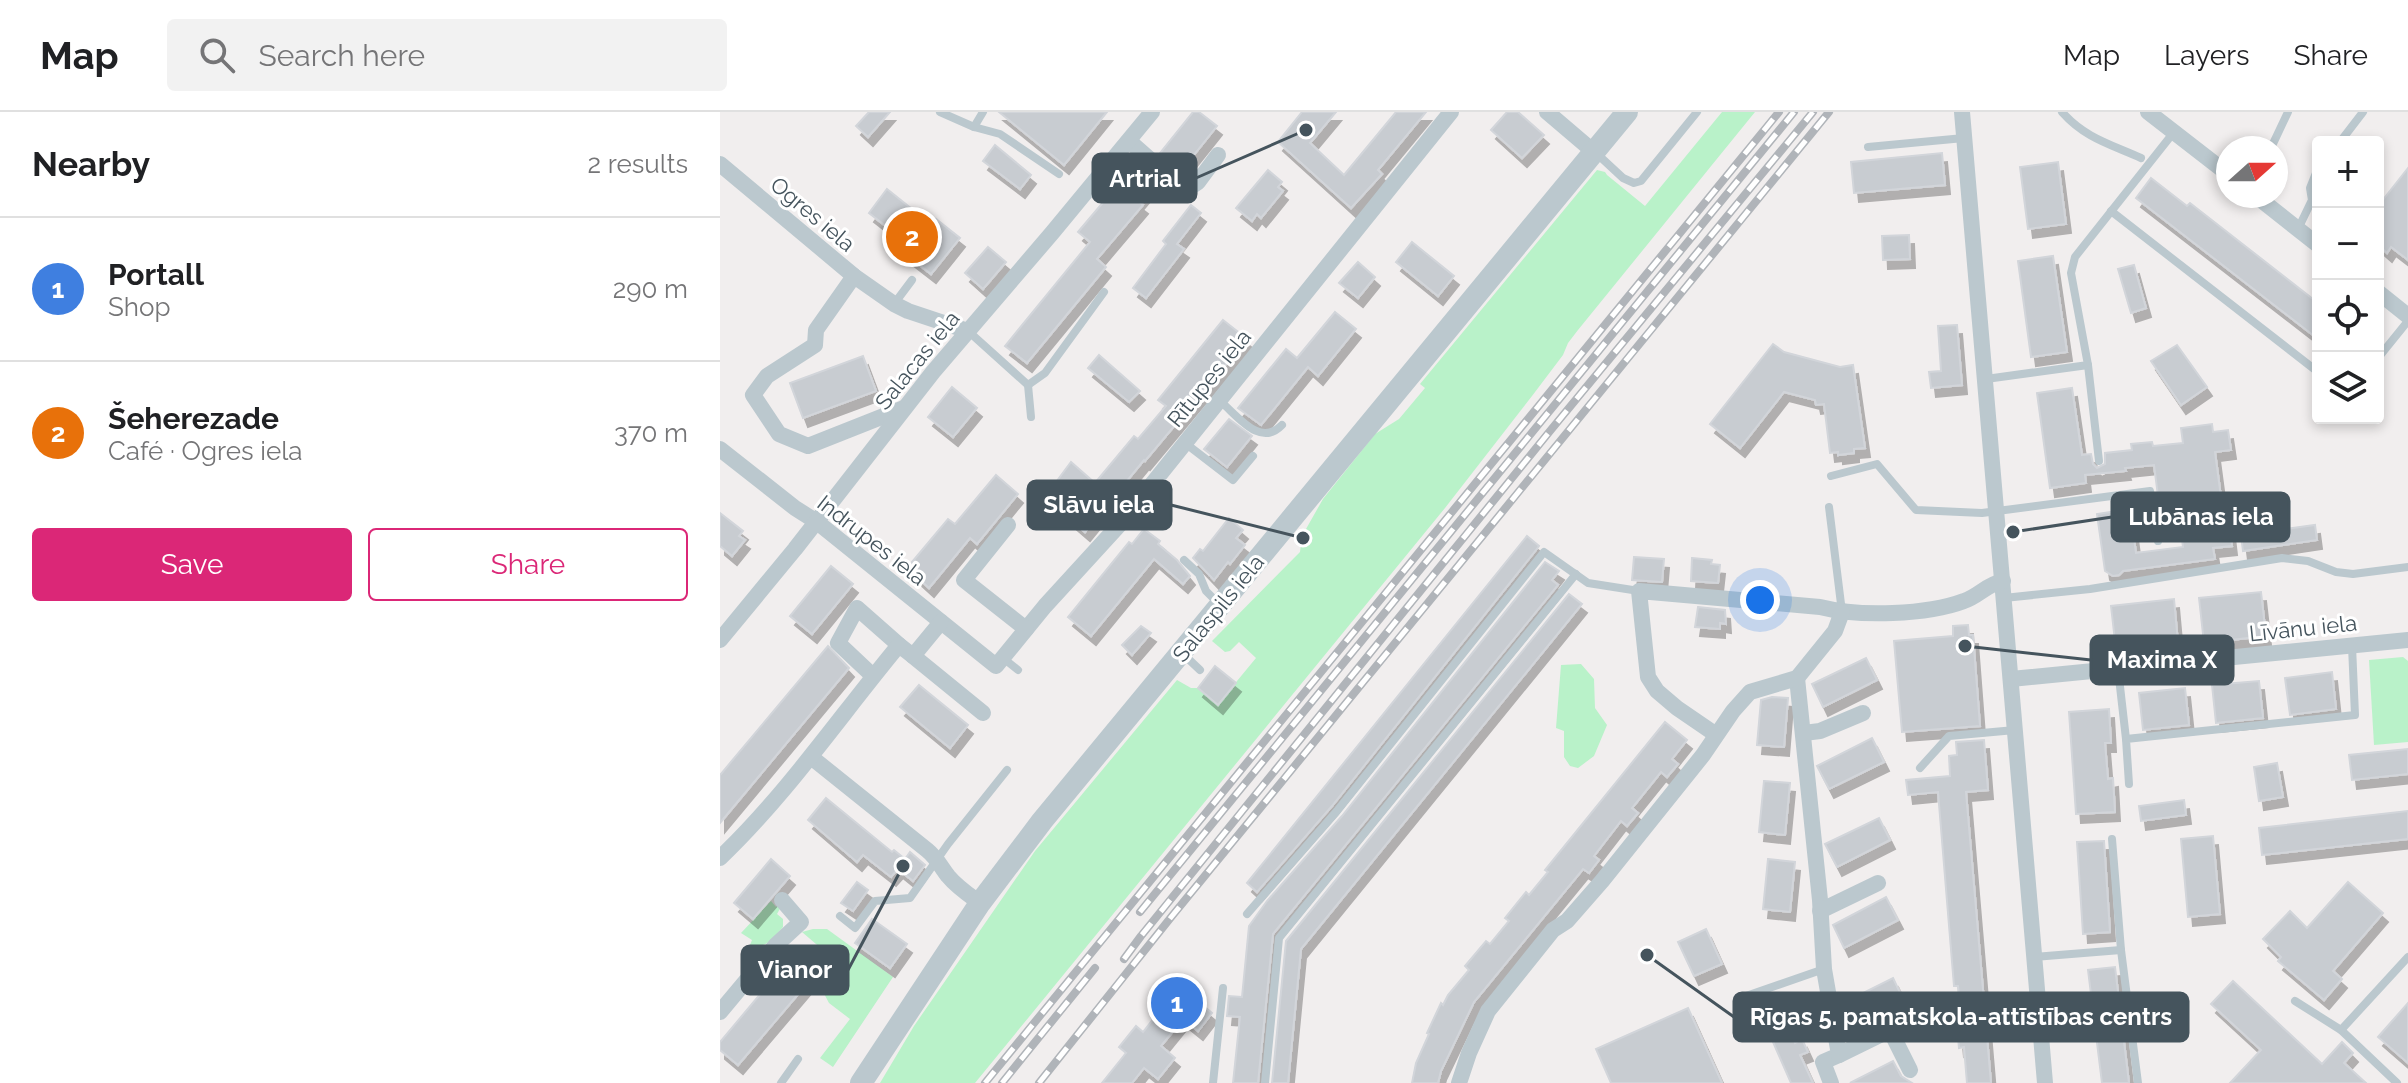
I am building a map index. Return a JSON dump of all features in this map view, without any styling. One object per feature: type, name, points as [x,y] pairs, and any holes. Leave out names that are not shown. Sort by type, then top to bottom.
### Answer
[{"type":"street","name":"Salacas iela","points":[[720,640],[968,331],[1152,112]]},
{"type":"street","name":"Rītupes iela","points":[[1000,662],[1120,524],[1451,112]]},
{"type":"street","points":[[1547,112],[1594,152]]},
{"type":"street","name":"Salaspils iela","points":[[861,1083],[980,903],[1042,821],[1627,112]]},
{"type":"street","points":[[1962,112],[2045,1083]]},
{"type":"street","points":[[2148,112],[2216,165]]},
{"type":"street","points":[[1129,141],[1179,185],[1189,188],[1198,182],[1218,155]]},
{"type":"street","name":"Ogres iela","points":[[720,164],[854,276],[894,304],[968,331]]},
{"type":"street","points":[[2271,208],[2312,240]]},
{"type":"street","points":[[854,276],[816,330],[815,345],[767,376],[753,395],[779,434],[808,446],[906,407]]},
{"type":"street","points":[[2384,297],[2408,319]]},
{"type":"street","name":"Indrupes iela","points":[[720,449],[941,622],[1000,662]]},
{"type":"street","points":[[1008,525],[964,580],[1026,629]]},
{"type":"street","points":[[1715,734],[1657,691],[1648,677],[1639,591],[1820,607],[1842,612],[1942,608],[1978,596],[1988,586],[2003,581]]},
{"type":"street","points":[[873,676],[838,643],[857,608],[986,715]]},
{"type":"street","points":[[1459,1083],[1488,1011],[1553,930],[1567,921],[1602,881],[1750,692],[1797,678],[1835,631],[1842,612]]},
{"type":"street","points":[[913,656],[941,622]]},
{"type":"street","name":"Līvānu iela","points":[[2011,679],[2408,640]]},
{"type":"street","points":[[720,858],[742,838],[811,757],[899,645]]},
{"type":"street","points":[[1797,678],[1824,969],[1839,1055]]},
{"type":"street","points":[[1804,733],[1820,731],[1863,713]]},
{"type":"street","points":[[811,757],[938,859],[947,875],[980,903]]},
{"type":"street","points":[[1820,911],[1878,883]]},
{"type":"street","points":[[720,1012],[776,945],[801,922],[782,900]]},
{"type":"street","points":[[1831,1083],[1823,1062],[1890,1030],[1910,1070]]},
{"type":"lane","points":[[940,112],[1000,134],[1059,174]]},
{"type":"lane","points":[[974,127],[983,112]]},
{"type":"lane","points":[[1594,152],[1623,178],[1634,183],[1641,181],[1697,112]]},
{"type":"lane","points":[[2062,112],[2097,141],[2141,158]]},
{"type":"lane","points":[[2277,136],[2288,112]]},
{"type":"lane","points":[[2345,136],[2363,112]]},
{"type":"lane","points":[[2099,461],[2088,365],[2071,273],[2075,257],[2174,132]]},
{"type":"lane","points":[[1868,147],[1965,138]]},
{"type":"lane","points":[[2298,229],[2312,203]]},
{"type":"lane","points":[[2111,211],[2312,367]]},
{"type":"lane","points":[[894,304],[912,280]]},
{"type":"lane","points":[[1028,385],[1045,373],[1104,292]]},
{"type":"lane","points":[[2383,352],[2408,319]]},
{"type":"lane","points":[[968,331],[1028,385],[1031,417]]},
{"type":"lane","points":[[1986,379],[2088,365]]},
{"type":"lane","points":[[1220,401],[1256,432],[1266,435],[1274,433],[1282,425]]},
{"type":"lane","points":[[1185,443],[1233,480],[1253,456]]},
{"type":"lane","points":[[1831,476],[1877,464],[1916,510],[1969,514],[2150,491],[2158,541]]},
{"type":"lane","points":[[1829,507],[1842,612]]},
{"type":"lane","points":[[1247,914],[1337,811],[1544,552],[1588,583],[1639,591]]},
{"type":"lane","points":[[2004,598],[2090,589],[2282,558],[2308,561],[2336,572],[2353,574],[2408,567]]},
{"type":"lane","points":[[1184,560],[1199,574],[1206,591],[1220,604]]},
{"type":"lane","points":[[1265,1083],[1279,938],[1576,574]]},
{"type":"lane","points":[[2126,739],[2355,715],[2352,645]]},
{"type":"lane","points":[[1181,652],[1200,670]]},
{"type":"lane","points":[[1000,662],[1018,670]]},
{"type":"lane","points":[[2118,669],[2129,784]]},
{"type":"lane","points":[[1920,768],[1949,736],[2016,730]]},
{"type":"lane","points":[[840,916],[855,928],[875,901],[910,898],[1007,770]]},
{"type":"lane","points":[[2112,839],[2121,950],[2138,1083]]},
{"type":"lane","points":[[2034,957],[2121,950]]},
{"type":"lane","points":[[2341,1030],[2408,957]]},
{"type":"lane","points":[[1746,996],[1824,969]]},
{"type":"lane","points":[[1213,1083],[1223,988]]},
{"type":"lane","points":[[2295,1001],[2341,1030],[2397,1083]]},
{"type":"lane","points":[[781,1083],[798,1059]]},
{"type":"green space","points":[[1722,112],[1755,112],[1578,330],[1563,355],[1445,508],[975,1083],[880,1083],[914,1026],[1035,851],[1177,680],[1191,688],[1198,688],[1218,704],[1256,658],[1239,642],[1225,652],[1212,641],[1300,552],[1302,536],[1323,499],[1375,434],[1399,419],[1425,388],[1420,384],[1597,170],[1605,172],[1645,206]]},
{"type":"green space","points":[[2403,657],[2408,661],[2408,742],[2374,745],[2369,660]]},
{"type":"green space","points":[[1581,664],[1594,679],[1595,708],[1607,725],[1594,756],[1578,768],[1570,766],[1564,757],[1564,731],[1556,728],[1561,665]]},
{"type":"green space","points":[[771,901],[776,907],[780,903],[782,905],[777,914],[783,919],[783,927],[765,944],[750,945],[752,940],[741,933]]},
{"type":"green space","points":[[827,929],[893,977],[833,1067],[820,1058],[850,1019],[829,1003],[821,988],[822,965],[830,956],[802,932]]},
{"type":"building","points":[[869,112],[890,112],[868,137],[856,126]]},
{"type":"building","points":[[999,112],[1107,112],[1064,165]]},
{"type":"building","points":[[1193,112],[1199,112],[1217,126],[1181,171],[1160,153]]},
{"type":"building","points":[[1302,112],[1336,112],[1310,143],[1344,175],[1396,112],[1426,112],[1378,170],[1382,174],[1351,208],[1278,142]]},
{"type":"building","points":[[1507,112],[1518,112],[1544,135],[1522,158],[1491,130]]},
{"type":"building","points":[[995,145],[1031,175],[1020,189],[983,161]]},
{"type":"building","points":[[1942,153],[1945,185],[1854,193],[1851,162]]},
{"type":"building","points":[[2058,162],[2066,224],[2028,229],[2020,167]]},
{"type":"building","points":[[1133,167],[1145,177],[1141,183],[1148,189],[1138,201],[1143,205],[1097,259],[1106,267],[1027,363],[1005,346],[1090,242],[1078,232]]},
{"type":"building","points":[[2408,168],[2408,260],[2391,247],[2387,253],[2384,250],[2384,198]]},
{"type":"building","points":[[1268,170],[1282,182],[1278,187],[1283,191],[1261,218],[1257,214],[1252,221],[1236,208]]},
{"type":"building","points":[[2151,178],[2187,206],[2190,203],[2312,298],[2312,334],[2136,198]]},
{"type":"building","points":[[887,189],[932,225],[936,219],[960,238],[931,274],[909,257],[915,249],[869,213]]},
{"type":"building","points":[[1191,205],[1201,213],[1177,244],[1184,249],[1146,298],[1133,288]]},
{"type":"building","points":[[1909,235],[1910,259],[1883,260],[1882,236]]},
{"type":"building","points":[[1412,242],[1454,276],[1438,296],[1396,262]]},
{"type":"building","points":[[988,247],[1006,262],[983,289],[965,273]]},
{"type":"building","points":[[2053,256],[2067,352],[2031,357],[2018,261]]},
{"type":"building","points":[[1358,262],[1375,277],[1358,298],[1339,283]]},
{"type":"building","points":[[2134,265],[2146,308],[2131,313],[2118,269]]},
{"type":"building","points":[[1335,312],[1356,329],[1318,376],[1308,367],[1261,425],[1238,408],[1286,349],[1297,358]]},
{"type":"building","points":[[1223,320],[1247,339],[1085,532],[1057,508],[1052,515],[1039,505],[1071,462],[1095,483],[1134,436],[1138,439],[1166,406],[1158,400]]},
{"type":"building","points":[[1957,325],[1962,385],[1931,388],[1929,372],[1941,371],[1938,326]]},
{"type":"building","points":[[1773,344],[1784,352],[1840,367],[1853,365],[1865,448],[1854,449],[1854,453],[1830,453],[1824,404],[1816,405],[1815,400],[1784,392],[1740,448],[1710,424]]},
{"type":"building","points":[[2177,345],[2207,387],[2181,405],[2151,361]]},
{"type":"building","points":[[1099,355],[1140,391],[1129,402],[1088,368]]},
{"type":"building","points":[[863,356],[876,391],[803,418],[790,383]]},
{"type":"building","points":[[952,387],[977,408],[953,437],[928,417]]},
{"type":"building","points":[[2072,388],[2082,455],[2091,454],[2097,468],[2105,464],[2105,453],[2132,450],[2131,444],[2152,442],[2153,446],[2183,443],[2181,428],[2212,424],[2213,432],[2228,430],[2231,450],[2215,452],[2221,497],[2226,496],[2232,546],[2213,548],[2215,559],[2123,571],[2113,576],[2105,571],[2097,514],[2130,509],[2136,553],[2183,547],[2176,494],[2158,496],[2154,465],[2085,475],[2086,483],[2050,488],[2037,393]]},
{"type":"building","points":[[1229,419],[1252,436],[1227,467],[1204,449]]},
{"type":"building","points":[[996,475],[1018,494],[977,544],[970,538],[929,588],[907,568],[948,519],[955,524]]},
{"type":"building","points":[[720,513],[743,531],[739,536],[745,540],[732,556],[720,546]]},
{"type":"building","points":[[1229,518],[1243,530],[1236,538],[1245,545],[1214,580],[1193,558],[1200,549],[1203,551]]},
{"type":"building","points":[[2315,525],[2317,540],[2243,551],[2241,535]]},
{"type":"building","points":[[1144,529],[1160,541],[1158,544],[1190,576],[1183,584],[1154,559],[1091,636],[1068,617],[1129,542],[1132,544]]},
{"type":"building","points":[[1527,536],[1539,546],[1536,550],[1332,806],[1257,892],[1247,883]]},
{"type":"building","points":[[1634,557],[1664,559],[1662,582],[1632,580]]},
{"type":"building","points":[[1692,558],[1712,560],[1711,564],[1720,565],[1718,583],[1691,581]]},
{"type":"building","points":[[1545,562],[1559,571],[1552,580],[1558,585],[1273,934],[1258,1083],[1233,1083],[1240,1017],[1227,1016],[1229,996],[1242,997],[1249,926],[1342,816]]},
{"type":"building","points":[[831,566],[853,584],[812,634],[790,616]]},
{"type":"building","points":[[2261,592],[2266,636],[2204,643],[2199,598]]},
{"type":"building","points":[[1569,594],[1582,604],[1301,949],[1288,1083],[1272,1083],[1286,941]]},
{"type":"building","points":[[2174,599],[2178,643],[2116,650],[2111,606]]},
{"type":"building","points":[[1698,607],[1725,610],[1726,624],[1720,623],[1720,629],[1695,627]]},
{"type":"building","points":[[1968,625],[1969,635],[1973,635],[1980,726],[1902,732],[1894,641],[1953,636],[1953,626]]},
{"type":"building","points":[[1141,626],[1151,633],[1132,655],[1122,645]]},
{"type":"building","points":[[828,646],[849,668],[720,823],[720,775]]},
{"type":"building","points":[[1866,658],[1877,680],[1823,707],[1812,684]]},
{"type":"building","points":[[1215,666],[1236,683],[1218,705],[1198,688]]},
{"type":"building","points":[[2332,672],[2336,709],[2290,715],[2285,678]]},
{"type":"building","points":[[2259,681],[2263,718],[2216,723],[2212,685]]},
{"type":"building","points":[[919,685],[968,725],[950,748],[900,707]]},
{"type":"building","points":[[2185,688],[2189,725],[2143,730],[2139,693]]},
{"type":"building","points":[[1788,698],[1784,747],[1757,745],[1761,700]]},
{"type":"building","points":[[2109,709],[2111,743],[2105,743],[2108,779],[2113,778],[2115,812],[2076,814],[2069,712]]},
{"type":"building","points":[[1665,722],[1687,740],[1672,759],[1678,764],[1667,777],[1661,772],[1632,808],[1638,813],[1627,826],[1621,821],[1594,856],[1599,860],[1589,873],[1583,869],[1474,1002],[1438,1083],[1412,1083],[1427,1033],[1441,1003],[1443,1005],[1469,970],[1465,966],[1486,941],[1490,944],[1509,921],[1505,918],[1526,892],[1529,895],[1548,872],[1545,870]]},
{"type":"building","points":[[1872,738],[1884,762],[1829,789],[1817,766]]},
{"type":"building","points":[[1984,740],[1988,790],[1966,792],[1991,1083],[1967,1083],[1964,1047],[1959,1048],[1956,1015],[1961,1015],[1958,986],[1954,986],[1938,792],[1908,795],[1906,780],[1950,776],[1949,756],[1957,755],[1956,742]]},
{"type":"building","points":[[2408,749],[2408,774],[2352,780],[2349,755]]},
{"type":"building","points":[[2277,763],[2283,797],[2259,801],[2254,767]]},
{"type":"building","points":[[1764,781],[1790,783],[1785,835],[1759,832]]},
{"type":"building","points":[[826,798],[892,852],[894,850],[905,859],[910,852],[925,865],[913,881],[898,869],[891,877],[863,855],[857,862],[808,820]]},
{"type":"building","points":[[2184,800],[2186,815],[2141,821],[2139,806]]},
{"type":"building","points":[[2408,811],[2408,839],[2262,855],[2259,828]]},
{"type":"building","points":[[1879,818],[1890,840],[1837,867],[1825,844]]},
{"type":"building","points":[[2213,836],[2220,914],[2188,917],[2181,839]]},
{"type":"building","points":[[2104,841],[2110,932],[2083,934],[2077,842]]},
{"type":"building","points":[[771,859],[790,876],[753,919],[734,903]]},
{"type":"building","points":[[1768,859],[1795,862],[1790,912],[1763,909]]},
{"type":"building","points":[[857,882],[868,890],[853,911],[841,903]]},
{"type":"building","points":[[2348,882],[2383,913],[2333,971],[2342,979],[2324,1000],[2278,961],[2281,957],[2263,939],[2290,911],[2307,928]]},
{"type":"building","points":[[1886,897],[1898,920],[1844,948],[1833,925]]},
{"type":"building","points":[[872,919],[907,944],[890,968],[855,943]]},
{"type":"building","points":[[1706,929],[1722,964],[1694,976],[1678,942]]},
{"type":"building","points":[[783,967],[805,986],[738,1065],[720,1050],[720,1042]]},
{"type":"building","points":[[2115,967],[2129,1083],[2102,1083],[2088,970]]},
{"type":"building","points":[[1893,978],[1904,1001],[1851,1028],[1841,1004]]},
{"type":"building","points":[[1173,981],[1212,1013],[1198,1031],[1183,1019],[1161,1046],[1175,1058],[1158,1079],[1144,1068],[1132,1083],[1102,1083],[1126,1053],[1119,1047],[1136,1026],[1143,1032],[1165,1004],[1159,999]]},
{"type":"building","points":[[2233,981],[2322,1064],[2342,1042],[2353,1053],[2344,1063],[2366,1083],[2230,1083],[2261,1050],[2211,1004]]},
{"type":"building","points":[[2408,1003],[2408,1063],[2378,1037]]},
{"type":"building","points":[[1688,1008],[1722,1083],[1611,1083],[1596,1049]]},
{"type":"building","points":[[1791,1034],[1795,1043],[1802,1039],[1808,1052],[1800,1055],[1813,1083],[1791,1083],[1773,1042]]},
{"type":"building","points":[[1893,1061],[1901,1076],[1912,1083],[1850,1083]]},
{"type":"railway","points":[[985,1083],[1779,112]]},
{"type":"railway","points":[[1140,912],[1794,112]]},
{"type":"railway","points":[[1124,959],[1550,431],[1813,112]]},
{"type":"railway","points":[[1039,1083],[1829,112]]},
{"type":"railway","points":[[1002,1083],[1095,968]]},
{"type":"place","name":"Artrial","points":[[1306,130]]},
{"type":"place","name":"Šeherezade","points":[[912,237]]},
{"type":"place","name":"Lubānas iela","points":[[2013,532]]},
{"type":"place","name":"Slāvu iela","points":[[1303,538]]},
{"type":"place","name":"Maxima X","points":[[1965,646]]},
{"type":"place","name":"Vianor","points":[[903,866]]},
{"type":"place","name":"Rīgas 5. pamatskola-attīstības centrs","points":[[1647,955]]},
{"type":"place","name":"Portall","points":[[1177,1003]]}]
